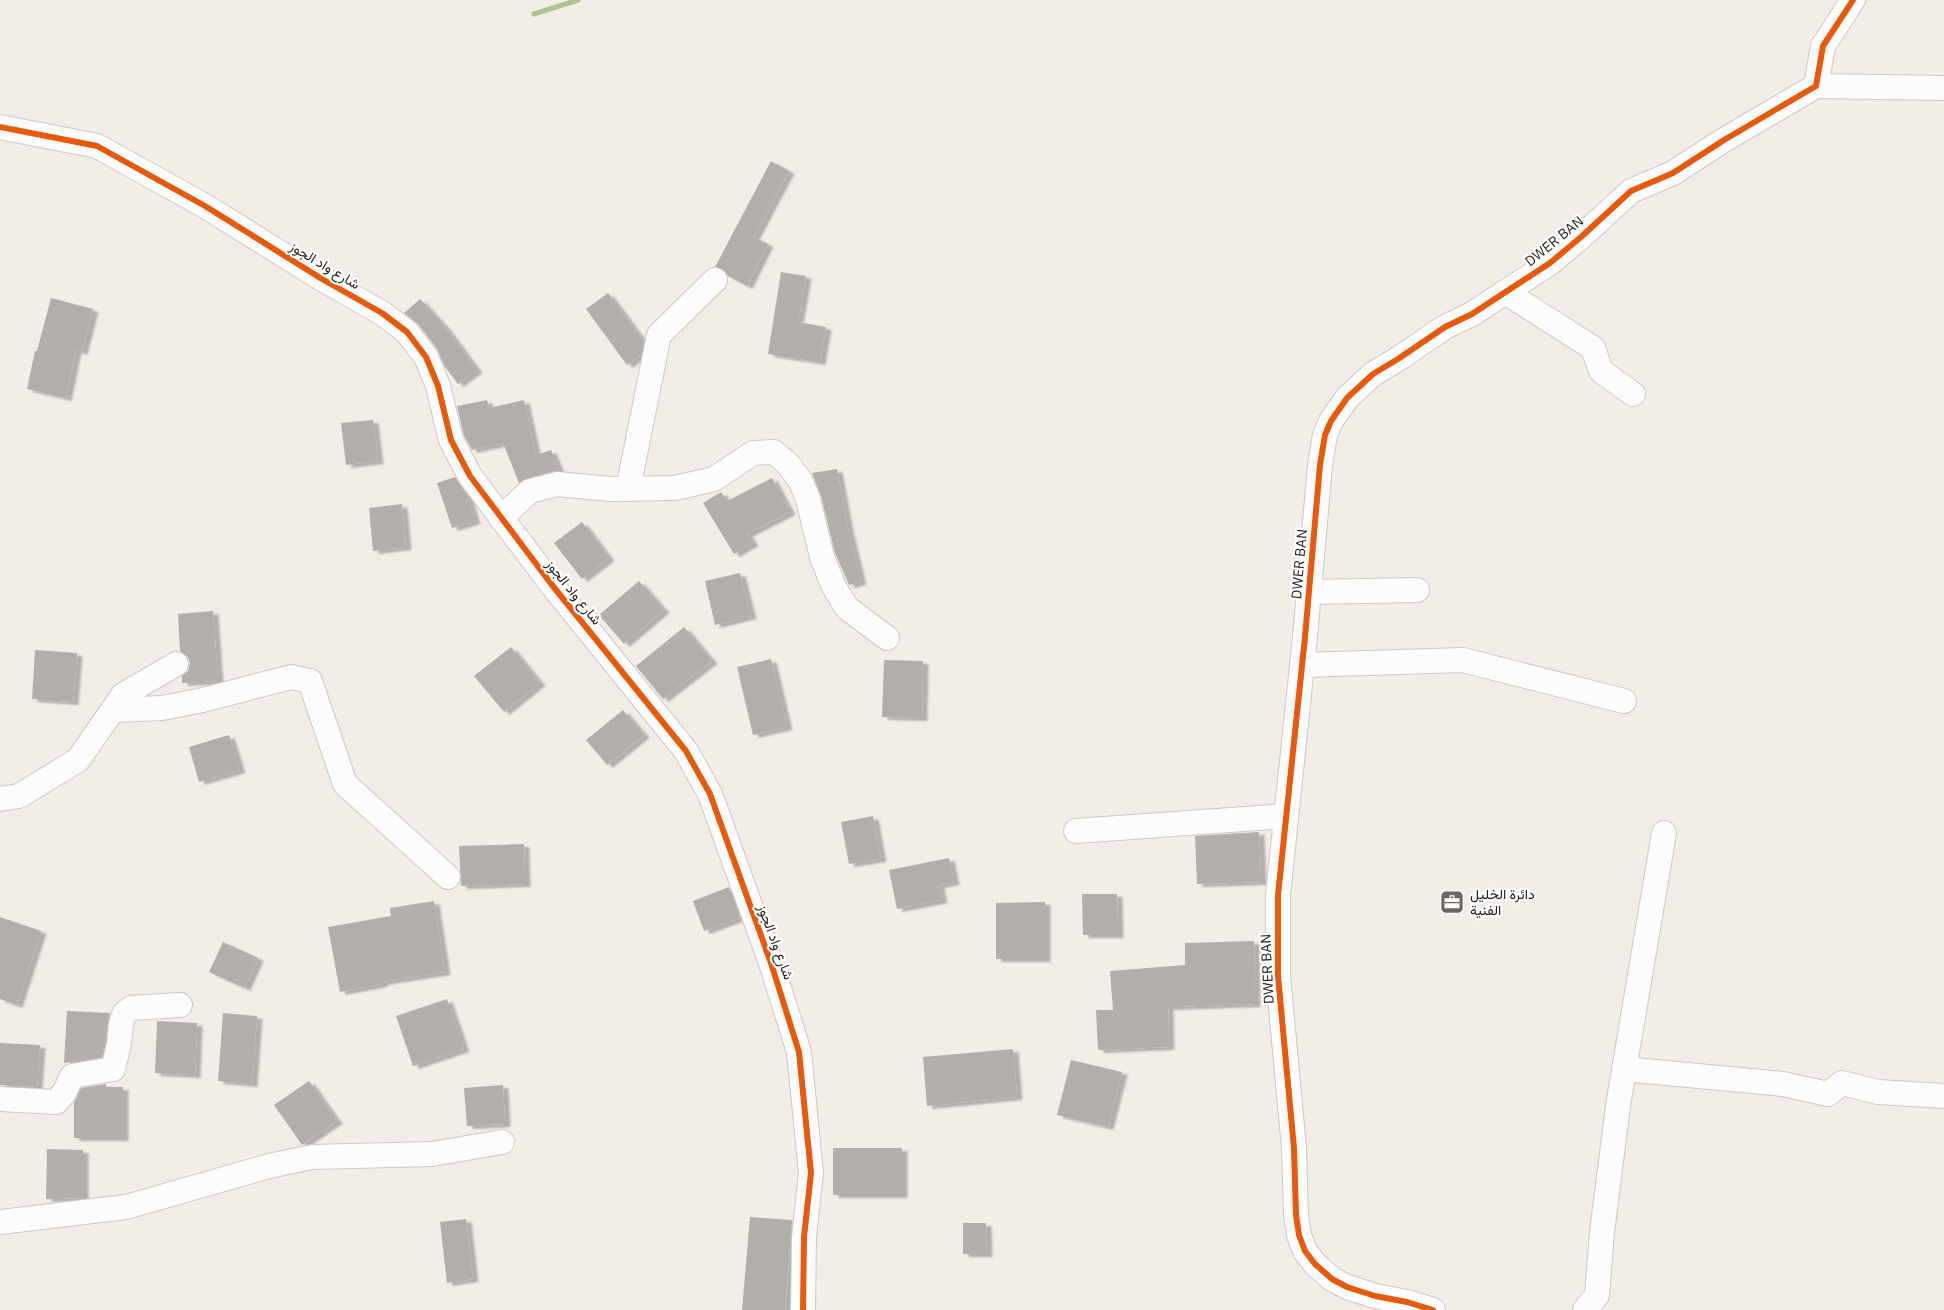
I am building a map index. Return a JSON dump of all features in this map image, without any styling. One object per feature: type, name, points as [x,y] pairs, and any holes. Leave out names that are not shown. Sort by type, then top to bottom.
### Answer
[{"type":"street","points":[[1853,0],[1823,46],[1816,86],[1944,88]]},
{"type":"street","name":"DWER BAN","points":[[1433,1310],[1407,1302],[1375,1296],[1341,1284],[1322,1272],[1305,1251],[1299,1235],[1294,1203],[1294,1148],[1278,962],[1278,895],[1323,444],[1331,421],[1340,407],[1353,391],[1373,374],[1444,327],[1472,314],[1563,253],[1631,191],[1673,173],[1724,140],[1816,86]]},
{"type":"street","name":"شارع واد الجوز","points":[[0,127],[97,146],[205,206],[322,280],[395,322],[407,332],[426,357],[432,371],[445,421],[460,459],[470,476],[552,585],[686,750],[710,794],[771,963],[799,1052],[811,1173],[804,1237],[803,1310]]},
{"type":"street","points":[[628,489],[659,335],[715,280]]},
{"type":"street","points":[[1505,292],[1593,348],[1601,371],[1633,394]]},
{"type":"street","points":[[500,518],[530,491],[557,484],[628,489],[675,488],[695,485],[714,479],[753,453],[774,452],[788,464],[800,480],[808,499],[822,557],[833,585],[847,608],[887,638]]},
{"type":"street","points":[[1309,592],[1417,590]]},
{"type":"street","points":[[1302,665],[1463,660],[1624,700]]},
{"type":"street","points":[[0,799],[10,799],[26,793],[78,760],[123,695],[176,664]]},
{"type":"street","points":[[112,710],[136,710],[203,700],[291,677],[310,682],[345,784],[448,877]]},
{"type":"street","points":[[1076,831],[1286,816]]},
{"type":"street","points":[[1585,1310],[1597,1295],[1604,1222],[1624,1070],[1664,833]]},
{"type":"street","points":[[0,1099],[56,1102],[64,1093],[72,1076],[113,1069],[119,1044],[121,1024],[124,1014],[131,1008],[180,1005]]},
{"type":"street","points":[[1624,1070],[1783,1084],[1828,1094],[1842,1083],[1878,1092],[1944,1096]]},
{"type":"street","points":[[0,1222],[126,1207],[269,1166],[312,1156],[432,1154],[502,1142]]},
{"type":"building","points":[[771,161],[789,171],[754,237],[768,244],[747,286],[728,276],[724,270],[715,267]]},
{"type":"building","points":[[781,272],[806,276],[798,322],[826,327],[820,362],[768,354]]},
{"type":"building","points":[[608,293],[644,342],[641,355],[627,365],[586,309]]},
{"type":"building","points":[[51,298],[93,309],[82,352],[76,350],[66,398],[27,389],[35,351],[37,351]]},
{"type":"building","points":[[420,299],[446,328],[477,370],[458,384],[445,367],[437,349],[418,324],[404,313]]},
{"type":"building","points":[[487,400],[489,408],[524,400],[536,455],[551,450],[559,470],[527,478],[519,483],[503,443],[472,450],[464,436],[457,406]]},
{"type":"building","points":[[373,420],[378,461],[346,465],[341,423]]},
{"type":"building","points":[[837,469],[861,582],[849,585],[835,553],[821,496],[812,473]]},
{"type":"building","points":[[455,477],[467,495],[475,521],[452,528],[437,483]]},
{"type":"building","points":[[772,478],[790,512],[747,534],[753,543],[734,554],[703,503],[721,492],[727,501]]},
{"type":"building","points":[[402,504],[406,547],[373,551],[369,508]]},
{"type":"building","points":[[582,522],[609,558],[582,579],[554,543]]},
{"type":"building","points":[[740,573],[751,616],[715,625],[705,581]]},
{"type":"building","points":[[639,581],[664,610],[624,644],[599,615]]},
{"type":"building","points":[[213,611],[218,681],[182,683],[182,676],[188,671],[190,663],[188,657],[180,651],[178,614]]},
{"type":"building","points":[[684,627],[712,661],[663,699],[636,666]]},
{"type":"building","points":[[511,647],[540,683],[504,712],[474,676]]},
{"type":"building","points":[[35,650],[77,653],[73,702],[32,699]]},
{"type":"building","points":[[771,659],[787,727],[753,735],[737,667]]},
{"type":"building","points":[[884,660],[923,661],[922,718],[882,717]]},
{"type":"building","points":[[623,710],[644,735],[607,765],[586,740]]},
{"type":"building","points":[[229,735],[240,770],[199,782],[189,747]]},
{"type":"building","points":[[873,816],[881,859],[849,864],[841,822]]},
{"type":"building","points":[[1259,832],[1261,882],[1197,884],[1195,836]]},
{"type":"building","points":[[524,844],[525,884],[461,886],[459,846]]},
{"type":"building","points":[[949,858],[954,882],[939,885],[942,900],[897,909],[889,870]]},
{"type":"building","points":[[729,887],[740,918],[704,931],[693,901]]},
{"type":"building","points":[[1082,894],[1117,894],[1118,935],[1083,935]]},
{"type":"building","points":[[434,901],[445,972],[382,982],[382,984],[340,992],[328,927],[391,916],[390,908]]},
{"type":"building","points":[[1045,902],[1045,959],[996,959],[996,903]]},
{"type":"building","points":[[0,917],[41,931],[17,1005],[0,999]]},
{"type":"building","points":[[1254,941],[1255,1004],[1168,1007],[1169,1047],[1098,1050],[1096,1010],[1113,1010],[1110,971],[1185,965],[1185,943]]},
{"type":"building","points":[[223,942],[258,958],[245,988],[209,972]]},
{"type":"building","points":[[447,999],[464,1049],[413,1066],[396,1016]]},
{"type":"building","points":[[67,1011],[110,1013],[102,1057],[64,1063]]},
{"type":"building","points":[[223,1013],[257,1016],[252,1084],[218,1081]]},
{"type":"building","points":[[157,1021],[197,1023],[195,1075],[155,1073]]},
{"type":"building","points":[[0,1043],[40,1045],[37,1087],[0,1085]]},
{"type":"building","points":[[1013,1049],[1017,1097],[927,1106],[923,1057]]},
{"type":"building","points":[[1071,1060],[1122,1072],[1108,1127],[1057,1115]]},
{"type":"building","points":[[309,1081],[337,1121],[302,1145],[274,1105]]},
{"type":"building","points":[[106,1084],[106,1087],[123,1087],[123,1138],[74,1138],[74,1102],[81,1088]]},
{"type":"building","points":[[503,1085],[505,1124],[467,1126],[464,1088]]},
{"type":"building","points":[[833,1148],[902,1148],[902,1195],[833,1195]]},
{"type":"building","points":[[47,1149],[83,1150],[83,1198],[46,1199]]},
{"type":"building","points":[[750,1217],[792,1220],[785,1310],[742,1310]]},
{"type":"building","points":[[466,1219],[473,1279],[447,1283],[440,1222]]},
{"type":"building","points":[[963,1223],[986,1223],[987,1254],[963,1254]]},
{"type":"waterway","points":[[534,14],[578,0]]},
{"type":"cycle path","points":[[1433,1310],[1407,1302],[1375,1296],[1347,1287],[1332,1279],[1315,1264],[1305,1251],[1299,1235],[1296,1215],[1294,1148],[1278,976],[1278,895],[1305,637],[1320,465],[1325,435],[1331,421],[1347,398],[1373,374],[1445,327],[1472,314],[1550,263],[1631,191],[1673,173],[1724,140],[1816,86],[1823,46],[1853,0]]},
{"type":"cycle path","points":[[0,127],[97,146],[205,206],[322,279],[382,313],[407,332],[426,357],[438,386],[451,440],[470,476],[552,585],[686,751],[710,794],[771,963],[799,1052],[811,1173],[804,1237],[803,1310]]},
{"type":"place","name":"دائرة الخليل الفنية","points":[[1452,902]]}]
